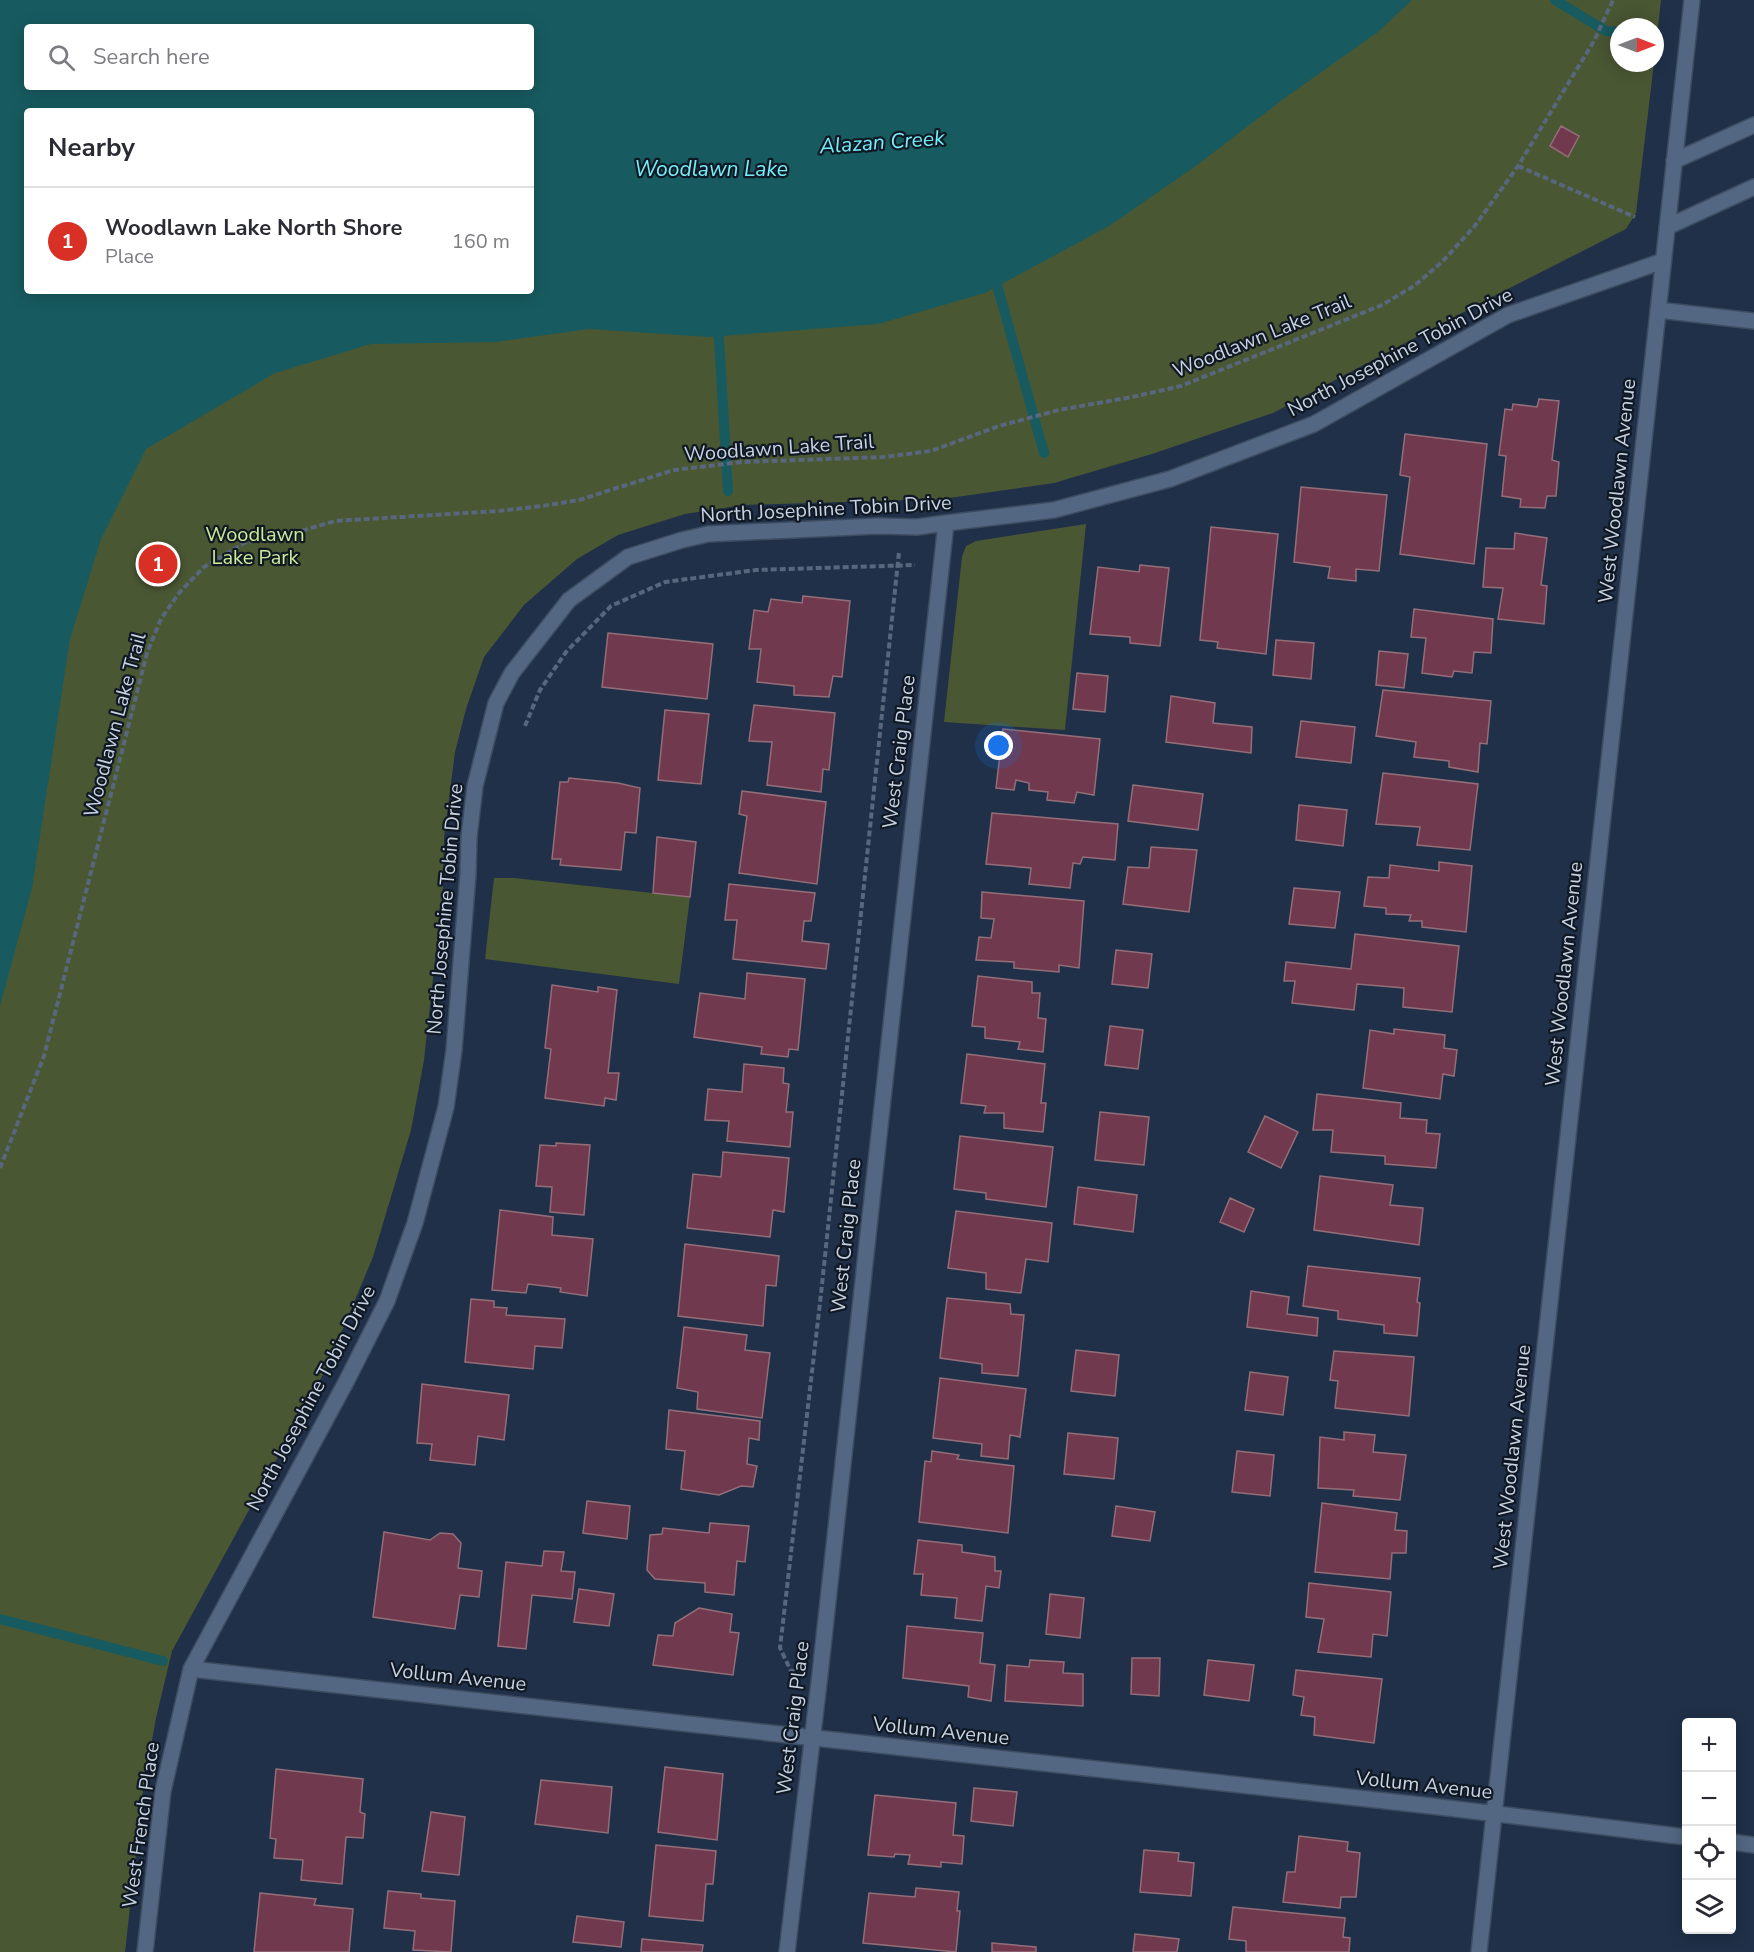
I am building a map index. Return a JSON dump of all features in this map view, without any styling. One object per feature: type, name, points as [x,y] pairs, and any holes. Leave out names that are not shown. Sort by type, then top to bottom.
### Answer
[{"type":"street","name":"West Woodlawn Avenue","points":[[1479,1952],[1692,0]]},
{"type":"street","points":[[1674,161],[1754,125]]},
{"type":"street","points":[[1667,227],[1754,187]]},
{"type":"street","name":"North Josephine Tobin Drive","points":[[191,1669],[352,1372],[387,1301],[415,1223],[446,1107],[454,1050],[469,837],[475,786],[496,703],[512,673],[568,600],[628,557],[708,534],[946,524],[1053,510],[1170,479],[1314,424],[1508,315],[1663,261]]},
{"type":"street","points":[[1658,310],[1754,321]]},
{"type":"street","name":"West Craig Place","points":[[787,1952],[820,1674],[946,524]]},
{"type":"street","name":"Vollum Avenue","points":[[191,1669],[1682,1837]]},
{"type":"street","name":"West French Place","points":[[145,1952],[163,1791],[191,1669]]},
{"type":"street","points":[[1736,1843],[1754,1845]]},
{"type":"path","name":"Woodlawn Lake Trail","points":[[0,1168],[44,1056],[147,653],[161,619],[179,593],[204,567],[246,542],[288,535],[335,521],[498,511],[542,506],[579,500],[674,470],[742,462],[884,457],[931,451],[999,426],[1059,410],[1180,386],[1382,305],[1414,285],[1442,262],[1474,227],[1518,166],[1594,41],[1613,0]]},
{"type":"path","points":[[1518,166],[1635,218]]},
{"type":"path","points":[[820,1674],[790,1671],[780,1648],[821,1294],[899,548]]},
{"type":"path","points":[[525,726],[540,690],[574,645],[611,606],[665,582],[756,570],[899,565],[942,568]]},
{"type":"green space","name":"Woodlawn Lake Park","points":[[0,0],[1661,0],[1659,18],[1610,18],[1610,72],[1653,72],[1636,213],[1626,229],[1273,413],[1152,454],[1054,483],[942,499],[743,505],[685,514],[618,535],[577,559],[524,605],[484,657],[466,709],[455,752],[444,838],[443,887],[424,1060],[411,1130],[373,1257],[326,1369],[172,1651],[156,1718],[143,1791],[125,1952],[0,1952]]},
{"type":"green space","points":[[1086,524],[1065,730],[944,722],[962,557],[966,546],[976,541]]},
{"type":"green space","points":[[494,878],[514,878],[690,897],[679,984],[485,959]]},
{"type":"water","name":"Woodlawn Lake","points":[[0,0],[1412,0],[1378,32],[1286,97],[1193,168],[1109,226],[985,293],[878,324],[709,337],[589,329],[496,342],[371,344],[275,373],[146,449],[101,539],[70,639],[32,888],[0,1006]]},
{"type":"building","points":[[1561,126],[1579,136],[1568,157],[1550,146]]},
{"type":"building","points":[[1539,399],[1559,401],[1552,460],[1559,462],[1556,496],[1547,496],[1545,508],[1520,507],[1521,499],[1502,496],[1506,456],[1499,455],[1505,409],[1512,410],[1513,404],[1537,407]]},
{"type":"building","points":[[1405,434],[1487,444],[1474,564],[1400,554],[1410,477],[1400,475]]},
{"type":"building","points":[[1301,487],[1387,495],[1379,571],[1356,569],[1356,581],[1328,578],[1330,567],[1294,562]]},
{"type":"building","points":[[1211,527],[1278,534],[1266,654],[1217,648],[1218,642],[1200,640]]},
{"type":"building","points":[[1515,533],[1547,538],[1541,585],[1547,586],[1544,624],[1498,619],[1503,588],[1483,587],[1486,548],[1514,549]]},
{"type":"building","points":[[1140,565],[1169,568],[1160,646],[1130,643],[1130,637],[1090,634],[1098,567],[1139,572]]},
{"type":"building","points":[[803,596],[850,601],[842,677],[833,676],[829,697],[794,695],[794,686],[757,682],[761,649],[749,649],[754,610],[768,612],[771,599],[802,603]]},
{"type":"building","points":[[1414,609],[1493,619],[1491,653],[1474,652],[1472,673],[1454,671],[1452,677],[1422,673],[1426,638],[1411,637]]},
{"type":"building","points":[[608,633],[713,644],[707,699],[602,687]]},
{"type":"building","points":[[1276,640],[1314,643],[1311,679],[1273,675]]},
{"type":"building","points":[[1379,651],[1408,654],[1404,688],[1376,685]]},
{"type":"building","points":[[1077,673],[1108,676],[1105,712],[1073,709]]},
{"type":"building","points":[[1383,690],[1491,701],[1487,744],[1480,743],[1478,772],[1449,767],[1449,761],[1414,757],[1416,742],[1376,736]]},
{"type":"building","points":[[1171,696],[1215,703],[1213,723],[1252,727],[1251,753],[1166,742]]},
{"type":"building","points":[[754,705],[835,713],[829,770],[823,769],[821,792],[767,785],[772,742],[749,741]]},
{"type":"building","points":[[665,710],[709,714],[701,784],[658,780]]},
{"type":"building","points":[[1301,721],[1355,727],[1351,763],[1296,757]]},
{"type":"building","points":[[1003,729],[1100,739],[1094,795],[1077,792],[1074,803],[1047,800],[1048,792],[1029,790],[1029,783],[1016,780],[1014,790],[996,788]]},
{"type":"building","points":[[1383,773],[1478,784],[1470,850],[1417,845],[1420,827],[1376,824]]},
{"type":"building","points":[[569,778],[618,783],[640,788],[636,833],[625,832],[621,870],[560,865],[561,859],[552,859],[560,782],[568,782]]},
{"type":"building","points":[[1133,785],[1203,794],[1198,830],[1128,821]]},
{"type":"building","points":[[742,791],[826,802],[817,884],[739,873],[747,816],[739,814]]},
{"type":"building","points":[[1299,805],[1347,810],[1343,846],[1296,840]]},
{"type":"building","points":[[992,813],[1118,824],[1115,860],[1083,857],[1080,864],[1073,863],[1070,888],[1029,884],[1031,868],[986,864]]},
{"type":"building","points":[[657,837],[696,842],[690,897],[653,893]]},
{"type":"building","points":[[1151,847],[1197,850],[1189,912],[1123,904],[1128,867],[1149,868]]},
{"type":"building","points":[[1439,862],[1472,866],[1466,932],[1422,927],[1422,921],[1409,921],[1411,915],[1386,914],[1386,908],[1364,906],[1368,877],[1389,878],[1390,865],[1439,871]]},
{"type":"building","points":[[729,884],[815,893],[811,921],[804,921],[802,941],[829,944],[826,969],[733,959],[737,920],[725,920]]},
{"type":"building","points":[[1294,888],[1340,892],[1335,928],[1289,924]]},
{"type":"building","points":[[982,892],[1084,901],[1079,968],[1059,965],[1059,972],[1014,968],[1014,962],[976,960],[979,937],[991,938],[994,919],[981,918]]},
{"type":"building","points":[[1355,934],[1459,946],[1452,1012],[1403,1007],[1404,988],[1357,984],[1354,1010],[1292,1003],[1295,981],[1284,981],[1286,962],[1351,969]]},
{"type":"building","points":[[1116,950],[1152,954],[1148,988],[1112,984]]},
{"type":"building","points":[[747,973],[805,979],[798,1050],[789,1049],[788,1057],[761,1054],[762,1047],[694,1037],[700,993],[745,999]]},
{"type":"building","points":[[978,976],[1032,982],[1032,993],[1040,993],[1038,1018],[1046,1019],[1043,1052],[1018,1049],[1020,1042],[985,1038],[985,1027],[972,1026]]},
{"type":"building","points":[[552,985],[598,992],[598,987],[617,990],[608,1073],[619,1073],[616,1100],[605,1098],[604,1106],[545,1098],[551,1049],[545,1048]]},
{"type":"building","points":[[1110,1026],[1143,1030],[1138,1069],[1105,1065]]},
{"type":"building","points":[[1394,1029],[1445,1035],[1444,1048],[1457,1050],[1454,1076],[1443,1074],[1440,1099],[1363,1088],[1370,1030],[1394,1034]]},
{"type":"building","points":[[967,1054],[1045,1064],[1041,1103],[1046,1103],[1043,1132],[1004,1128],[1004,1113],[984,1113],[986,1106],[961,1103]]},
{"type":"building","points":[[744,1064],[784,1068],[783,1083],[789,1084],[786,1112],[793,1112],[790,1147],[727,1141],[729,1121],[705,1120],[708,1089],[742,1092]]},
{"type":"building","points":[[1317,1094],[1401,1103],[1400,1118],[1427,1120],[1426,1133],[1440,1134],[1436,1168],[1385,1164],[1385,1156],[1331,1152],[1333,1130],[1313,1130]]},
{"type":"building","points":[[1100,1112],[1149,1117],[1144,1165],[1095,1160]]},
{"type":"building","points":[[1265,1116],[1298,1132],[1281,1168],[1248,1152]]},
{"type":"building","points":[[960,1136],[1053,1147],[1046,1207],[986,1199],[986,1193],[954,1189]]},
{"type":"building","points":[[556,1143],[590,1145],[584,1215],[550,1212],[552,1187],[536,1186],[540,1145],[556,1146]]},
{"type":"building","points":[[723,1152],[789,1158],[784,1212],[773,1210],[770,1237],[687,1228],[693,1174],[721,1177]]},
{"type":"building","points":[[1320,1176],[1393,1185],[1390,1205],[1423,1208],[1419,1245],[1314,1230]]},
{"type":"building","points":[[1078,1187],[1137,1195],[1133,1232],[1074,1224]]},
{"type":"building","points":[[1230,1198],[1254,1209],[1244,1232],[1220,1222]]},
{"type":"building","points":[[500,1210],[553,1217],[552,1235],[593,1239],[587,1296],[560,1292],[561,1288],[528,1284],[526,1293],[492,1290]]},
{"type":"building","points":[[956,1211],[1052,1223],[1048,1262],[1026,1259],[1021,1293],[986,1289],[986,1273],[948,1268]]},
{"type":"building","points":[[685,1244],[779,1256],[776,1286],[766,1285],[763,1326],[678,1316]]},
{"type":"building","points":[[1308,1266],[1420,1278],[1417,1336],[1384,1333],[1384,1325],[1338,1319],[1338,1311],[1303,1306]]},
{"type":"building","points":[[1251,1291],[1289,1297],[1287,1314],[1318,1318],[1317,1336],[1247,1327]]},
{"type":"building","points":[[947,1298],[1010,1304],[1011,1314],[1024,1315],[1018,1376],[982,1373],[982,1364],[940,1358]]},
{"type":"building","points":[[471,1299],[494,1301],[494,1307],[507,1308],[506,1315],[565,1319],[562,1348],[535,1346],[533,1369],[465,1362]]},
{"type":"building","points":[[684,1327],[747,1335],[745,1350],[770,1353],[762,1418],[697,1409],[698,1392],[677,1388]]},
{"type":"building","points":[[1076,1350],[1119,1355],[1115,1396],[1071,1391]]},
{"type":"building","points":[[1334,1351],[1414,1357],[1409,1416],[1335,1408],[1338,1381],[1330,1380]]},
{"type":"building","points":[[1250,1372],[1288,1377],[1283,1415],[1245,1410]]},
{"type":"building","points":[[940,1378],[1026,1389],[1020,1437],[1010,1435],[1008,1459],[981,1456],[982,1444],[933,1438]]},
{"type":"building","points":[[422,1384],[509,1395],[504,1440],[478,1436],[475,1465],[430,1460],[432,1444],[417,1443]]},
{"type":"building","points":[[669,1410],[760,1421],[759,1440],[749,1438],[747,1464],[757,1466],[753,1487],[741,1486],[719,1495],[681,1489],[685,1451],[666,1449]]},
{"type":"building","points":[[1344,1432],[1375,1435],[1373,1452],[1406,1455],[1400,1500],[1353,1496],[1354,1490],[1318,1488],[1320,1437],[1344,1440]]},
{"type":"building","points":[[1068,1433],[1118,1438],[1114,1479],[1064,1474]]},
{"type":"building","points":[[932,1451],[959,1455],[957,1459],[1014,1466],[1008,1533],[919,1522],[925,1461],[931,1462]]},
{"type":"building","points":[[1237,1451],[1274,1455],[1270,1496],[1232,1492]]},
{"type":"building","points":[[587,1501],[630,1506],[627,1539],[583,1533]]},
{"type":"building","points":[[1322,1503],[1397,1513],[1395,1530],[1407,1531],[1406,1553],[1392,1553],[1390,1579],[1315,1572]]},
{"type":"building","points":[[1116,1506],[1155,1512],[1150,1541],[1112,1536]]},
{"type":"building","points":[[710,1523],[749,1526],[745,1562],[737,1561],[734,1595],[705,1592],[705,1583],[655,1579],[647,1570],[650,1535],[662,1534],[663,1528],[709,1533]]},
{"type":"building","points":[[384,1532],[430,1540],[440,1533],[453,1534],[461,1543],[458,1568],[482,1571],[479,1597],[460,1595],[455,1629],[373,1617]]},
{"type":"building","points":[[918,1540],[962,1545],[962,1552],[995,1557],[995,1571],[1001,1571],[999,1588],[986,1586],[982,1621],[955,1618],[957,1598],[921,1595],[923,1574],[914,1574]]},
{"type":"building","points":[[544,1551],[564,1552],[561,1571],[575,1572],[572,1599],[532,1595],[526,1649],[498,1646],[506,1562],[542,1566]]},
{"type":"building","points":[[1309,1583],[1391,1592],[1387,1636],[1373,1634],[1371,1657],[1318,1652],[1324,1619],[1306,1617]]},
{"type":"building","points":[[579,1589],[614,1594],[609,1626],[574,1622]]},
{"type":"building","points":[[1050,1594],[1084,1598],[1080,1638],[1046,1634]]},
{"type":"building","points":[[699,1608],[732,1614],[730,1632],[739,1633],[733,1675],[653,1665],[658,1635],[673,1636],[675,1623]]},
{"type":"building","points":[[907,1626],[983,1633],[980,1663],[995,1665],[991,1701],[968,1697],[969,1686],[903,1678]]},
{"type":"building","points":[[1132,1658],[1160,1658],[1159,1696],[1131,1694]]},
{"type":"building","points":[[1030,1660],[1064,1662],[1063,1673],[1083,1674],[1083,1706],[1005,1701],[1007,1665],[1029,1667]]},
{"type":"building","points":[[1208,1660],[1254,1665],[1249,1701],[1204,1695]]},
{"type":"building","points":[[1296,1670],[1382,1679],[1374,1743],[1314,1735],[1315,1717],[1301,1715],[1304,1697],[1293,1695]]},
{"type":"building","points":[[665,1767],[723,1774],[717,1840],[658,1832]]},
{"type":"building","points":[[276,1769],[363,1779],[360,1812],[365,1814],[363,1838],[346,1837],[342,1884],[301,1880],[303,1860],[274,1858],[276,1839],[270,1838]]},
{"type":"building","points":[[541,1780],[612,1787],[608,1833],[535,1824]]},
{"type":"building","points":[[974,1788],[1017,1792],[1013,1826],[971,1821]]},
{"type":"building","points":[[875,1795],[956,1803],[953,1835],[964,1836],[962,1864],[941,1862],[941,1867],[908,1864],[910,1855],[895,1854],[894,1857],[868,1855]]},
{"type":"building","points":[[431,1812],[465,1817],[459,1875],[422,1871]]},
{"type":"building","points":[[1299,1836],[1348,1842],[1347,1851],[1360,1853],[1356,1897],[1341,1897],[1340,1908],[1283,1902],[1287,1872],[1295,1872]]},
{"type":"building","points":[[656,1845],[716,1851],[713,1884],[706,1884],[703,1921],[649,1916]]},
{"type":"building","points":[[1144,1850],[1179,1853],[1178,1861],[1194,1863],[1191,1896],[1140,1892]]},
{"type":"building","points":[[916,1888],[959,1892],[957,1911],[960,1911],[956,1952],[863,1943],[869,1893],[915,1897]]},
{"type":"building","points":[[388,1891],[421,1894],[421,1898],[455,1901],[451,1952],[413,1950],[415,1931],[384,1928]]},
{"type":"building","points":[[260,1893],[316,1899],[314,1905],[353,1909],[349,1952],[254,1952]]},
{"type":"building","points":[[1233,1907],[1345,1918],[1343,1937],[1350,1938],[1349,1952],[1246,1952],[1246,1941],[1229,1939]]},
{"type":"building","points":[[577,1916],[624,1922],[621,1947],[573,1942]]},
{"type":"building","points":[[1135,1934],[1179,1939],[1177,1952],[1133,1952]]},
{"type":"building","points":[[642,1939],[703,1945],[702,1952],[641,1952]]},
{"type":"building","points":[[992,1943],[1036,1947],[1036,1952],[992,1952]]},
{"type":"waterway","points":[[1555,0],[1610,31]]},
{"type":"waterway","points":[[994,274],[1044,453]]},
{"type":"waterway","points":[[718,323],[728,491]]},
{"type":"waterway","points":[[0,1619],[163,1661]]},
{"type":"place","name":"Woodlawn Lake North Shore","points":[[158,564]]},
{"type":"water label","name":"Alazan Creek","points":[[882,142]]}]
